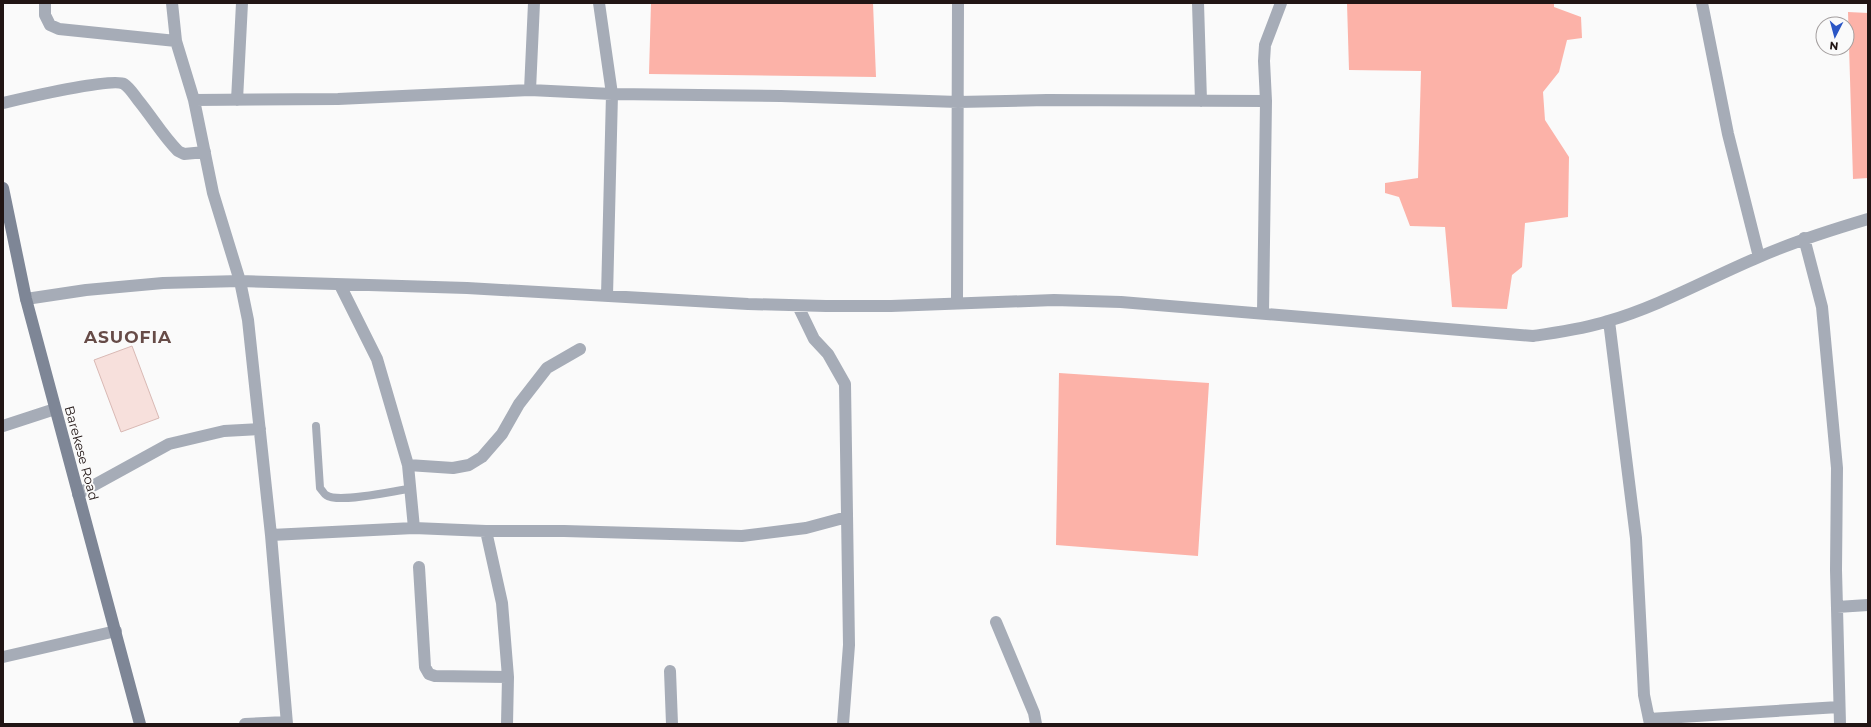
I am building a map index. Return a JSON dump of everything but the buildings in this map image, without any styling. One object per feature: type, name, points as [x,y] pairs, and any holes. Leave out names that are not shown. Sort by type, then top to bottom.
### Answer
[{"type":"main road","name":"Barekese Road","points":[[3,188],[26,299],[140,724]]},
{"type":"street","points":[[45,3],[45,15],[50,25],[59,29],[176,41]]},
{"type":"street","points":[[172,3],[176,41],[194,100],[213,193],[240,281],[248,320],[260,429],[286,723],[244,724]]},
{"type":"street","points":[[237,100],[242,3]]},
{"type":"street","points":[[530,90],[534,3]]},
{"type":"street","points":[[598,3],[612,94],[607,296]]},
{"type":"street","points":[[957,303],[958,3]]},
{"type":"street","points":[[1198,3],[1201,100]]},
{"type":"street","points":[[1263,313],[1266,101],[1265,45],[1281,3]]},
{"type":"street","points":[[1702,3],[1728,134],[1759,257]]},
{"type":"street","points":[[3,103],[96,85],[115,82],[123,83],[178,152],[184,154],[205,152]]},
{"type":"street","points":[[194,100],[338,99],[530,90],[612,94],[781,96],[958,102],[1047,100],[1266,101]]},
{"type":"street","points":[[26,299],[86,290],[163,283],[240,281],[467,288],[798,306],[891,306],[1054,300],[1121,302],[1533,336],[1584,328],[1609,321],[1667,299],[1804,238],[1868,219]]},
{"type":"street","points":[[1804,238],[1822,307],[1837,468],[1836,607],[1838,707],[1840,724]]},
{"type":"street","points":[[340,285],[377,359],[408,464],[409,489],[414,528]]},
{"type":"street","points":[[798,306],[814,339],[828,354],[845,384],[849,645],[843,724]]},
{"type":"street","points":[[1609,321],[1636,538],[1644,695],[1649,722],[1838,707]]},
{"type":"street","points":[[408,464],[453,468],[469,465],[482,457],[502,434],[519,404],[547,368],[580,349]]},
{"type":"street","points":[[3,426],[55,409]]},
{"type":"street","points":[[78,494],[169,444],[224,431],[260,429]]},
{"type":"street","points":[[270,535],[414,528],[486,532],[564,531],[742,536],[806,528],[848,517]]},
{"type":"street","points":[[486,532],[502,603],[508,677],[507,724]]},
{"type":"street","points":[[419,567],[426,666],[429,674],[435,676],[508,677]]},
{"type":"street","points":[[1836,607],[1868,605]]},
{"type":"street","points":[[996,622],[1034,713],[1036,724]]},
{"type":"street","points":[[3,657],[116,631]]},
{"type":"street","points":[[670,671],[672,724]]},
{"type":"lane","points":[[316,426],[320,488],[326,496],[337,499],[356,498],[409,489]]},
{"type":"shaded area","points":[[651,3],[873,3],[876,77],[649,74]]},
{"type":"shaded area","points":[[1347,3],[1554,3],[1554,7],[1581,17],[1582,38],[1567,40],[1559,72],[1543,92],[1545,120],[1569,157],[1568,217],[1525,223],[1522,267],[1512,275],[1507,309],[1452,307],[1445,227],[1410,226],[1399,197],[1385,193],[1385,183],[1418,178],[1421,71],[1349,70]]},
{"type":"shaded area","points":[[1848,12],[1868,13],[1868,178],[1853,179],[1849,56],[1855,56],[1855,16],[1848,16]]},
{"type":"shaded area","points":[[1059,373],[1209,383],[1198,556],[1056,545]]},
{"type":"district","name":"ASUOFIA","points":[[128,337]]}]
